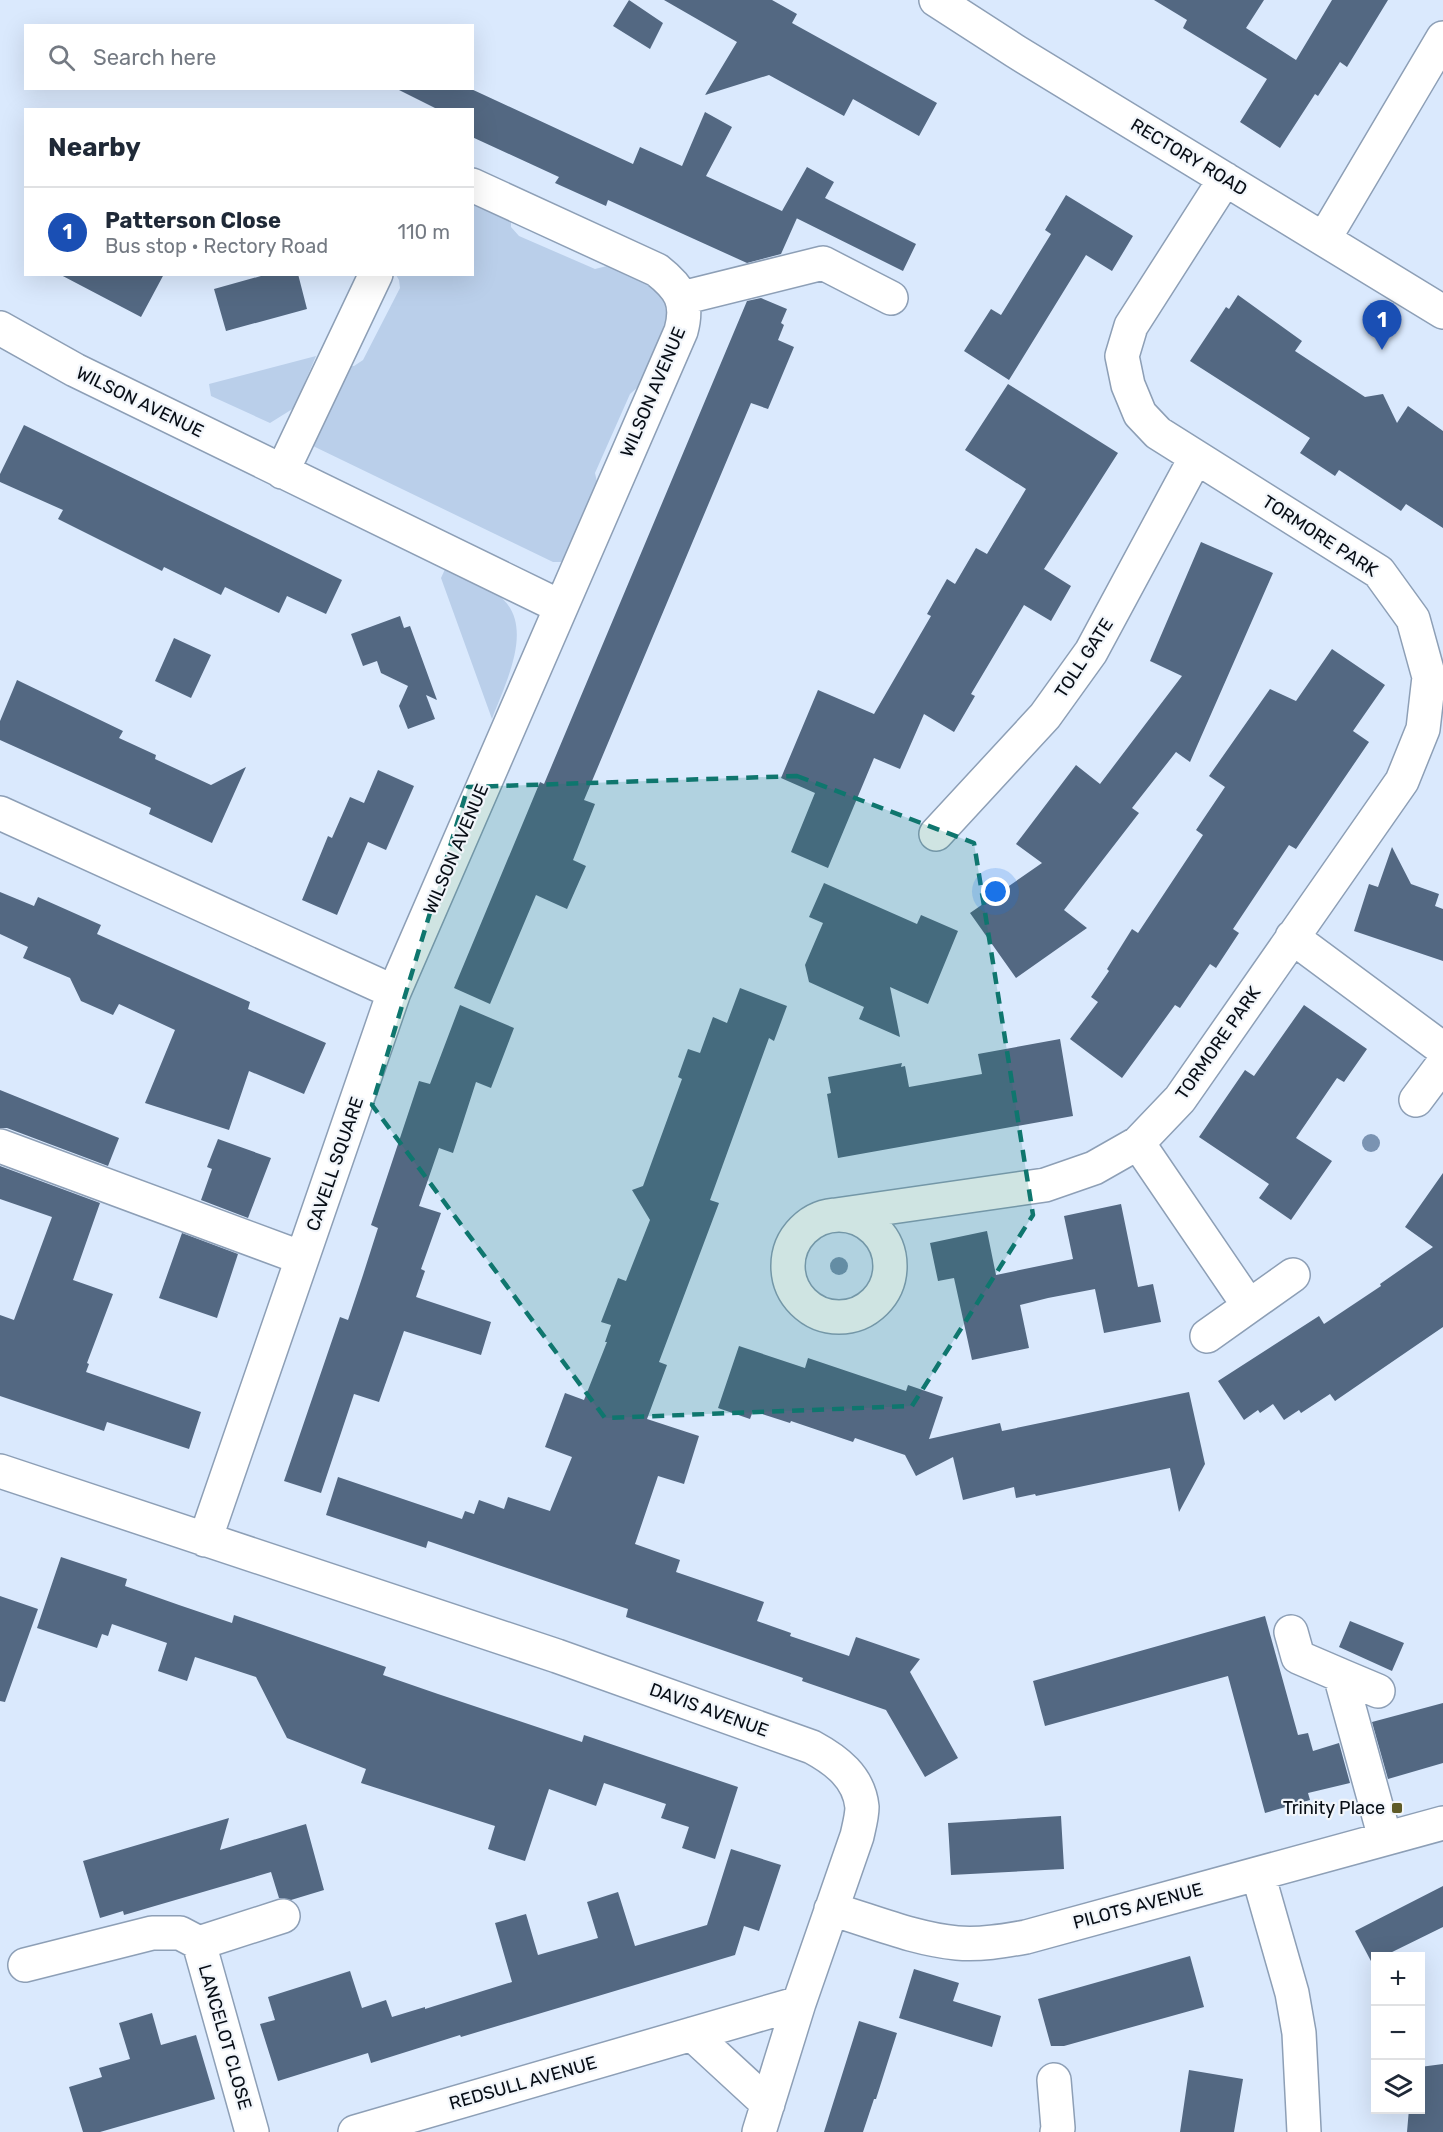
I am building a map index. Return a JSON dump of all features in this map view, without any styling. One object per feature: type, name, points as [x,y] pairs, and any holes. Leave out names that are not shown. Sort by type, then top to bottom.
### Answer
[{"type":"street","name":"RECTORY ROAD","points":[[936,0],[1443,312]]},
{"type":"street","points":[[1324,239],[1440,52]]},
{"type":"street","name":"TORMORE PARK","points":[[920,1203],[904,1215],[895,1231],[889,1255],[891,1273],[886,1290],[875,1304],[860,1314],[842,1318],[824,1316],[808,1308],[796,1295],[789,1278],[788,1260],[793,1243],[804,1228],[819,1219],[836,1215],[1045,1185],[1094,1168],[1138,1143],[1180,1099],[1402,781],[1423,729],[1429,677],[1413,619],[1379,572],[1158,433],[1140,414],[1128,386],[1122,356],[1131,326],[1225,179]]},
{"type":"street","points":[[474,186],[657,270],[672,282],[682,298],[823,263],[891,298]]},
{"type":"street","points":[[282,472],[375,276]]},
{"type":"street","name":"WILSON AVENUE","points":[[394,992],[681,331],[685,315],[682,298]]},
{"type":"street","name":"WILSON AVENUE","points":[[0,328],[75,370],[561,607]]},
{"type":"street","name":"TOLL GATE","points":[[936,834],[1045,716],[1091,652],[1196,457]]},
{"type":"street","points":[[0,813],[394,992]]},
{"type":"street","points":[[1292,937],[1443,1049]]},
{"type":"street","name":"CAVELL SQUARE","points":[[205,1540],[394,992]]},
{"type":"street","points":[[1416,1100],[1443,1064]]},
{"type":"street","points":[[1138,1143],[1249,1306]]},
{"type":"street","points":[[0,1146],[302,1258]]},
{"type":"street","points":[[836,1215],[854,1217],[871,1225],[882,1238],[889,1255]]},
{"type":"street","points":[[1207,1336],[1293,1275]]},
{"type":"street","points":[[0,1471],[205,1540]]},
{"type":"street","name":"DAVIS AVENUE","points":[[205,1540],[556,1656],[812,1747],[834,1760],[854,1781],[862,1807],[857,1836],[799,2003],[763,2118]]},
{"type":"street","points":[[1291,1632],[1298,1657],[1378,1691]]},
{"type":"street","points":[[1340,1675],[1385,1838]]},
{"type":"street","name":"PILOTS AVENUE","points":[[831,1909],[917,1935],[956,1943],[994,1943],[1026,1937],[1443,1823]]},
{"type":"street","points":[[1258,1874],[1292,1993],[1299,2034],[1304,2132]]},
{"type":"street","name":"LANCELOT CLOSE","points":[[25,1965],[152,1933],[180,1933],[199,1943],[283,1916]]},
{"type":"street","name":"LANCELOT CLOSE","points":[[199,1943],[252,2132]]},
{"type":"street","name":"REDSULL AVENUE","points":[[355,2132],[799,2003]]},
{"type":"street","points":[[692,2034],[763,2118]]},
{"type":"street","points":[[1054,2080],[1057,2132]]},
{"type":"highlighted area","points":[[797,776],[974,843],[1033,1215],[912,1406],[605,1418],[372,1105],[468,787]]},
{"type":"shaded area","points":[[474,198],[511,215],[511,227],[519,236],[595,269],[617,261],[674,302],[647,387],[638,387],[630,394],[595,473],[601,490],[569,555],[561,562],[553,562],[313,446],[310,441],[344,366],[354,366],[363,360],[400,288],[397,276],[474,276]]},
{"type":"shaded area","points":[[316,356],[294,408],[270,423],[211,396],[209,384]]},
{"type":"shaded area","points":[[446,567],[495,593],[508,605],[515,619],[517,636],[515,653],[492,719],[441,578]]},
{"type":"building","points":[[629,0],[663,23],[650,49],[613,26]]},
{"type":"building","points":[[664,0],[772,0],[797,14],[792,23],[937,103],[919,136],[853,99],[844,116],[769,75],[705,95],[737,42]]},
{"type":"building","points":[[1154,0],[1264,0],[1246,28],[1296,60],[1332,0],[1388,0],[1347,67],[1340,62],[1318,96],[1315,94],[1280,148],[1240,122],[1267,79],[1183,28],[1187,20]]},
{"type":"building","points":[[399,90],[473,90],[633,164],[640,147],[682,166],[705,112],[732,127],[706,176],[797,218],[781,254],[747,263],[608,200],[606,206],[555,183],[559,177],[474,138],[474,108],[435,108]]},
{"type":"building","points":[[807,167],[834,182],[825,198],[916,244],[903,271],[782,211]]},
{"type":"building","points":[[1066,195],[1133,236],[1112,271],[1086,255],[1009,380],[964,351],[991,309],[1001,315],[1051,234],[1045,230]]},
{"type":"building","points":[[63,276],[163,276],[141,317]]},
{"type":"building","points":[[261,276],[299,276],[307,309],[226,331],[214,289]]},
{"type":"building","points":[[1238,295],[1302,341],[1295,351],[1365,397],[1383,394],[1397,423],[1408,406],[1443,431],[1443,528],[1406,504],[1401,511],[1339,470],[1335,476],[1300,453],[1310,438],[1190,361],[1226,307],[1229,309]]},
{"type":"building","points":[[761,298],[787,309],[781,323],[784,325],[778,340],[794,347],[768,409],[751,403],[584,800],[595,804],[573,860],[586,866],[567,909],[536,895],[490,1004],[454,988],[540,782],[544,784],[747,301]]},
{"type":"building","points":[[1008,384],[1118,453],[1044,569],[1071,586],[1051,621],[1024,605],[971,694],[975,696],[954,732],[924,714],[900,769],[874,758],[828,868],[791,852],[815,793],[781,778],[818,690],[874,714],[931,616],[927,614],[947,579],[955,584],[976,548],[987,554],[1026,489],[965,450]]},
{"type":"building","points":[[24,425],[342,580],[326,614],[287,596],[279,613],[225,587],[221,595],[164,567],[162,571],[58,519],[63,510],[0,482],[0,474]]},
{"type":"building","points":[[1201,542],[1273,573],[1190,762],[1176,752],[1132,808],[1139,813],[1064,910],[1087,928],[1016,978],[970,913],[1042,863],[1016,844],[1076,765],[1100,784],[1182,676],[1150,661]]},
{"type":"building","points":[[400,616],[404,628],[410,626],[437,700],[426,695],[435,719],[408,729],[399,706],[408,686],[381,673],[377,661],[363,666],[351,634]]},
{"type":"building","points":[[174,638],[211,655],[191,698],[155,681]]},
{"type":"building","points":[[1332,649],[1385,685],[1353,731],[1369,742],[1296,849],[1289,845],[1233,929],[1239,933],[1216,968],[1210,964],[1180,1008],[1175,1005],[1122,1078],[1070,1039],[1098,1002],[1091,997],[1109,971],[1107,969],[1132,929],[1138,933],[1203,835],[1196,830],[1225,787],[1209,776],[1270,689],[1296,701]]},
{"type":"building","points":[[17,680],[123,731],[119,738],[156,755],[155,759],[211,785],[246,767],[212,843],[149,814],[151,808],[0,740],[0,721]]},
{"type":"building","points":[[378,770],[414,786],[386,850],[368,842],[337,915],[302,900],[328,836],[332,838],[350,797],[364,803]]},
{"type":"building","points":[[1392,847],[1411,884],[1439,894],[1435,906],[1443,909],[1443,961],[1354,931],[1369,884],[1378,887]]},
{"type":"building","points":[[824,883],[917,924],[921,915],[958,931],[928,1004],[890,987],[900,1037],[859,1019],[864,1007],[809,982],[805,965],[823,923],[809,917]]},
{"type":"building","points":[[0,892],[34,906],[38,897],[101,925],[97,934],[250,1002],[248,1009],[326,1043],[304,1094],[249,1071],[229,1130],[145,1103],[175,1030],[119,1004],[113,1015],[81,1001],[70,978],[23,958],[28,947],[0,934]]},
{"type":"building","points":[[740,988],[787,1006],[774,1041],[769,1038],[710,1200],[719,1203],[659,1362],[667,1365],[647,1419],[699,1436],[684,1484],[658,1476],[635,1544],[680,1560],[676,1572],[764,1602],[757,1621],[791,1633],[790,1636],[849,1656],[856,1637],[920,1659],[910,1672],[958,1758],[925,1777],[886,1710],[802,1681],[803,1678],[626,1617],[628,1609],[428,1541],[426,1548],[326,1515],[338,1477],[462,1519],[465,1511],[474,1514],[479,1500],[504,1509],[508,1497],[550,1511],[572,1457],[545,1447],[565,1393],[584,1400],[607,1342],[605,1342],[611,1325],[601,1322],[618,1278],[626,1281],[650,1220],[632,1190],[643,1186],[682,1079],[678,1077],[688,1049],[700,1053],[713,1017],[727,1023]]},
{"type":"building","points":[[460,1005],[514,1028],[491,1088],[476,1082],[453,1153],[439,1148],[419,1206],[441,1213],[421,1269],[425,1271],[416,1297],[491,1322],[481,1355],[404,1331],[379,1402],[354,1394],[321,1493],[284,1481],[340,1317],[348,1320],[378,1228],[371,1225],[419,1081],[430,1084]]},
{"type":"building","points":[[1304,1005],[1367,1049],[1344,1082],[1337,1078],[1296,1138],[1332,1161],[1291,1220],[1259,1198],[1269,1184],[1199,1137],[1245,1070],[1254,1076]]},
{"type":"building","points":[[1060,1039],[1073,1116],[838,1158],[827,1094],[831,1093],[828,1077],[902,1063],[901,1067],[905,1066],[909,1087],[982,1074],[978,1054]]},
{"type":"building","points":[[0,1090],[119,1138],[108,1166],[7,1128],[0,1128]]},
{"type":"building","points":[[218,1139],[271,1158],[248,1218],[201,1200],[212,1169],[207,1167]]},
{"type":"building","points":[[0,1166],[100,1203],[73,1280],[113,1294],[87,1363],[89,1364],[86,1372],[201,1412],[189,1449],[107,1422],[104,1431],[0,1396],[0,1315],[14,1320],[52,1217],[0,1199]]},
{"type":"building","points":[[1443,1173],[1443,1327],[1335,1401],[1330,1394],[1301,1413],[1299,1410],[1284,1420],[1273,1404],[1260,1413],[1258,1410],[1244,1420],[1218,1381],[1319,1316],[1324,1324],[1381,1286],[1380,1284],[1433,1247],[1405,1227]]},
{"type":"building","points":[[1121,1204],[1138,1287],[1153,1284],[1161,1322],[1104,1333],[1095,1289],[1048,1298],[1020,1305],[1029,1348],[972,1360],[954,1278],[938,1281],[930,1243],[987,1231],[996,1275],[1073,1259],[1064,1216]]},
{"type":"building","points":[[182,1233],[238,1254],[217,1318],[159,1298]]},
{"type":"building","points":[[739,1346],[805,1368],[808,1358],[906,1391],[908,1385],[943,1397],[929,1439],[1000,1423],[1002,1431],[1189,1392],[1205,1464],[1179,1512],[1170,1468],[1036,1496],[1035,1494],[1016,1498],[1014,1487],[963,1500],[953,1457],[916,1476],[905,1455],[855,1438],[853,1442],[753,1411],[750,1419],[718,1408]]},
{"type":"building","points":[[61,1557],[127,1579],[125,1586],[232,1623],[234,1615],[386,1667],[383,1675],[438,1694],[582,1742],[584,1735],[738,1787],[715,1859],[682,1848],[689,1827],[661,1818],[666,1804],[604,1783],[596,1806],[549,1789],[525,1861],[488,1849],[495,1826],[361,1783],[366,1769],[287,1738],[256,1677],[195,1657],[187,1681],[158,1671],[167,1643],[112,1624],[108,1636],[102,1634],[97,1648],[37,1628]]},
{"type":"building","points":[[0,1596],[38,1609],[5,1702],[0,1701]]},
{"type":"building","points":[[1265,1616],[1298,1735],[1308,1733],[1313,1751],[1339,1743],[1350,1783],[1308,1793],[1310,1800],[1265,1813],[1228,1676],[1045,1726],[1033,1681]]},
{"type":"building","points":[[1350,1621],[1404,1643],[1392,1671],[1339,1647]]},
{"type":"building","points":[[1443,1703],[1443,1763],[1388,1779],[1372,1722]]},
{"type":"building","points":[[1061,1816],[1064,1869],[951,1875],[948,1823]]},
{"type":"building","points":[[229,1818],[220,1850],[306,1824],[324,1890],[291,1900],[279,1898],[271,1872],[124,1915],[123,1911],[100,1918],[83,1861]]},
{"type":"building","points":[[731,1849],[781,1865],[759,1931],[744,1926],[735,1955],[371,2063],[368,2053],[278,2081],[260,2024],[275,2020],[268,1997],[350,1971],[362,2008],[386,2000],[392,2017],[425,2007],[425,2009],[512,1982],[495,1923],[526,1914],[538,1955],[598,1938],[587,1902],[618,1892],[635,1946],[707,1925]]},
{"type":"building","points":[[1443,1886],[1443,1927],[1392,1952],[1371,1952],[1371,1961],[1355,1931]]},
{"type":"building","points":[[1190,1956],[1204,2007],[1064,2046],[1051,2046],[1038,1999]]},
{"type":"building","points":[[914,1969],[959,1983],[953,2001],[1001,2016],[992,2047],[899,2018]]},
{"type":"building","points":[[152,2013],[161,2045],[196,2035],[215,2099],[100,2132],[83,2132],[69,2087],[102,2077],[99,2068],[130,2059],[119,2023]]},
{"type":"building","points":[[859,2021],[897,2033],[863,2132],[824,2132]]},
{"type":"building","points":[[1443,2064],[1443,2132],[1407,2132],[1409,2114],[1425,2114],[1425,2066]]},
{"type":"building","points":[[1189,2070],[1243,2079],[1234,2132],[1180,2132]]},
{"type":"place","name":"Patterson Close","points":[[1382,350]]},
{"type":"place","name":"Trinity Place","points":[[1397,1808]]}]
